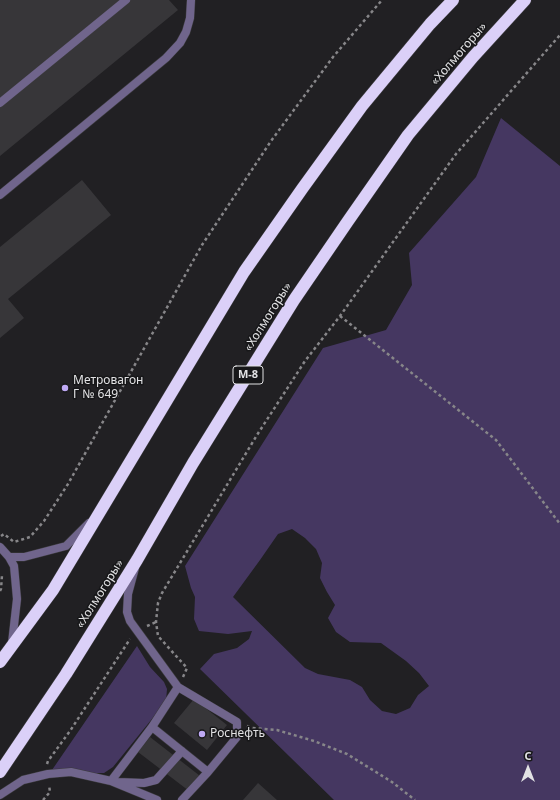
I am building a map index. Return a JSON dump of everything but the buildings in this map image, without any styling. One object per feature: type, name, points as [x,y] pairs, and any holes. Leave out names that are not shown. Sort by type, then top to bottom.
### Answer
[{"type":"highway","points":[[0,662],[53,590],[244,272],[362,106],[430,24],[453,0]]},
{"type":"highway","name":"«Холмогоры»","points":[[0,772],[66,674],[137,560],[193,463],[294,300],[408,135],[473,57],[525,0]]},
{"type":"lane","points":[[0,103],[126,0]]},
{"type":"lane","points":[[0,195],[166,58],[180,43],[186,32],[190,18],[191,0]]},
{"type":"lane","points":[[9,557],[24,557],[66,546],[99,514]]},
{"type":"lane","points":[[0,547],[9,557],[14,566],[17,599],[12,646]]},
{"type":"lane","points":[[137,560],[128,594],[127,612],[130,621],[178,687],[237,722],[237,737],[182,800]]},
{"type":"lane","points":[[111,781],[152,726],[178,687]]},
{"type":"lane","points":[[152,726],[208,772]]},
{"type":"lane","points":[[0,795],[23,780],[48,774],[71,772],[111,781],[144,783],[156,780],[182,751]]},
{"type":"lane","points":[[111,781],[157,800]]},
{"type":"path","points":[[0,537],[4,534],[14,542],[30,537],[44,521],[68,484],[202,245],[275,135],[333,57],[382,0]]},
{"type":"path","points":[[178,687],[187,668],[158,636],[156,622],[158,603],[162,593],[257,435],[305,361],[340,316],[456,154],[560,35]]},
{"type":"path","points":[[340,316],[496,440],[560,524]]},
{"type":"path","points":[[0,591],[2,570]]},
{"type":"path","points":[[43,800],[50,792],[47,767],[48,761],[70,731],[129,639],[138,631],[156,622]]},
{"type":"path","points":[[237,722],[252,728],[277,730],[314,741],[347,754],[392,782],[415,800]]},
{"type":"shaded area","points":[[501,118],[560,166],[560,800],[334,800],[200,669],[214,654],[237,648],[249,639],[252,631],[228,634],[199,631],[194,619],[195,597],[185,566],[323,348],[386,330],[412,285],[409,253],[476,177]],"holes":[[[292,529],[305,538],[316,549],[322,563],[320,578],[335,605],[328,618],[336,632],[350,642],[381,643],[406,661],[419,673],[429,686],[418,695],[410,708],[396,714],[382,711],[370,700],[362,687],[350,680],[318,674],[305,668],[233,597],[278,534]]]},
{"type":"shaded area","points":[[137,646],[150,667],[164,682],[167,689],[166,701],[113,767],[104,773],[52,770]]},
{"type":"place","name":"Метровагон Г № 649","points":[[65,388]]},
{"type":"place","name":"Роснефть","points":[[202,734]]}]
